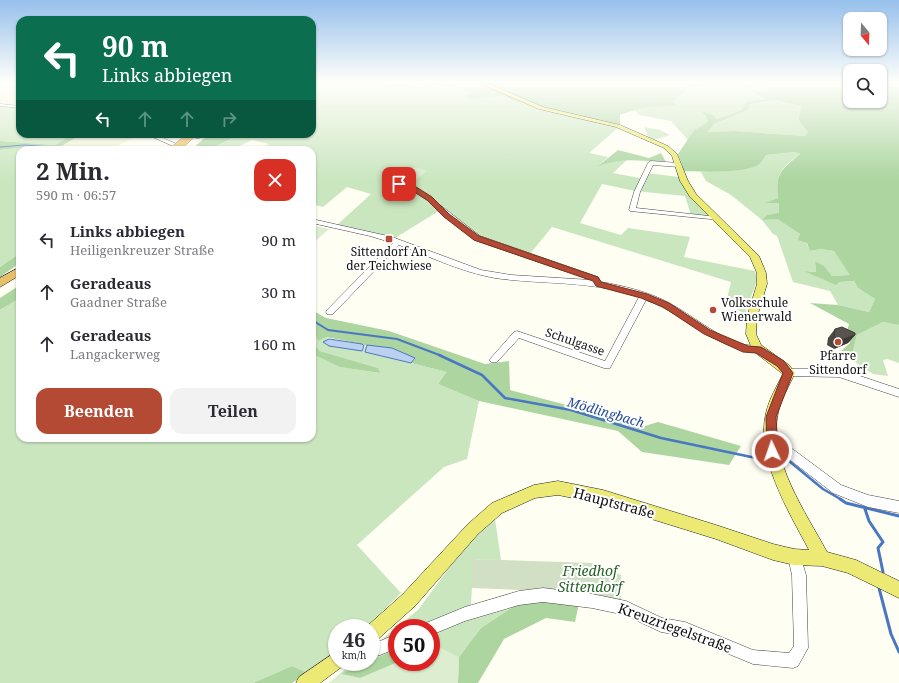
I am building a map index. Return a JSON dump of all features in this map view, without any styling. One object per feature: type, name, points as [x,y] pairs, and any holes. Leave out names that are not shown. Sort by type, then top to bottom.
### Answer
[{"type":"highway","points":[[180,146],[192,138]]},
{"type":"highway","points":[[186,146],[193,138]]},
{"type":"highway","points":[[0,283],[16,273]]},
{"type":"highway","points":[[0,292],[16,282]]},
{"type":"main road","points":[[572,115],[607,123],[628,130],[666,147],[675,155],[684,181],[693,195],[748,248],[759,266],[762,277],[750,323],[753,341],[758,350],[780,364],[788,373],[771,417],[772,445],[782,480],[822,558]]},
{"type":"main road","name":"Hauptstraße","points":[[380,626],[409,600],[473,529],[497,508],[534,492],[558,488],[602,497],[716,532],[773,552],[794,557],[822,558],[850,566],[899,590]]},
{"type":"main road","points":[[305,683],[328,666]]},
{"type":"street","points":[[158,138],[178,146]]},
{"type":"street","points":[[679,165],[651,163],[637,192],[632,210],[718,219]]},
{"type":"street","points":[[388,181],[410,187],[429,198],[447,216],[477,238],[597,281],[644,296],[666,305],[707,332],[747,349],[758,350]]},
{"type":"street","points":[[316,221],[398,242],[468,270],[496,275],[597,281]]},
{"type":"street","points":[[330,312],[398,242]]},
{"type":"street","name":"Schulgasse","points":[[494,360],[517,334],[607,365],[644,296]]},
{"type":"street","points":[[788,373],[839,374],[899,392]]},
{"type":"street","points":[[772,445],[837,488],[868,501],[899,507]]},
{"type":"street","name":"Kreuzriegelstraße","points":[[440,624],[465,614],[519,598],[543,595],[592,601],[626,608],[661,625],[685,629],[753,657],[793,661],[801,648],[799,575],[794,557]]},
{"type":"green space","points":[[0,115],[16,115],[16,138],[66,138],[55,145],[0,141]]},
{"type":"green space","points":[[316,115],[574,115],[620,126],[589,153],[608,157],[599,165],[612,161],[628,159],[613,173],[644,179],[647,173],[679,177],[710,215],[707,217],[691,215],[685,196],[635,191],[602,184],[580,223],[621,235],[628,228],[690,237],[684,257],[755,271],[757,280],[745,314],[726,303],[731,282],[552,227],[530,254],[479,238],[442,209],[395,238],[337,225],[371,194],[347,187],[323,207],[316,205],[316,146],[266,146],[269,144],[252,140],[239,146],[217,146],[234,138],[316,138]]},
{"type":"green space","points":[[570,115],[620,115],[620,126]]},
{"type":"green space","points":[[639,115],[705,115],[708,122],[694,130],[688,140],[671,121]]},
{"type":"green space","points":[[705,115],[712,115],[717,119],[728,115],[736,115],[714,124],[708,132],[734,131],[805,136],[808,132],[799,120],[800,115],[899,115],[899,325],[883,322],[857,335],[852,355],[840,352],[850,343],[846,334],[849,324],[810,303],[838,305],[869,312],[875,299],[858,288],[854,281],[839,282],[836,285],[804,271],[816,272],[815,261],[824,266],[832,276],[850,275],[834,251],[821,249],[810,251],[807,243],[798,240],[800,234],[778,219],[762,220],[767,215],[779,213],[779,203],[765,203],[778,198],[777,190],[781,172],[800,154],[795,152],[766,155],[758,165],[751,168],[701,172],[684,171],[678,154],[694,130],[708,122]]},
{"type":"green space","points":[[712,115],[728,115],[717,119]]},
{"type":"green space","points":[[736,115],[804,115],[809,132],[805,136],[734,131],[708,132],[714,124]]},
{"type":"green space","points":[[644,127],[660,130],[670,135],[654,140],[648,137]]},
{"type":"green space","points":[[66,138],[75,138],[61,146],[16,146],[16,148],[0,150],[0,141],[55,145]]},
{"type":"green space","points":[[73,138],[135,138],[116,146],[61,146]]},
{"type":"green space","points":[[204,138],[233,138],[216,146],[195,146]]},
{"type":"green space","points":[[16,148],[16,256],[0,267],[0,150]]},
{"type":"green space","points":[[618,150],[649,158],[661,153],[666,162],[640,160],[616,161],[598,166]]},
{"type":"green space","points":[[795,152],[800,154],[788,163],[779,177],[777,190],[778,198],[766,203],[780,203],[779,214],[767,215],[763,220],[779,219],[789,225],[798,232],[810,251],[821,249],[834,251],[851,275],[832,276],[823,266],[815,261],[816,272],[806,271],[839,282],[854,281],[858,288],[875,299],[869,312],[838,305],[830,291],[793,282],[777,236],[773,234],[762,220],[731,195],[706,181],[701,172],[736,170],[766,155]]},
{"type":"green space","points":[[415,167],[427,171],[411,184],[398,180]]},
{"type":"green space","points":[[316,226],[329,229],[316,240]]},
{"type":"green space","points":[[16,256],[16,266],[0,277],[0,267]]},
{"type":"green space","points":[[16,288],[16,300],[0,310],[0,298]]},
{"type":"green space","points":[[16,300],[16,442],[316,442],[316,356],[341,367],[379,373],[378,368],[320,351],[316,346],[316,330],[329,339],[323,342],[362,351],[367,345],[365,352],[448,372],[438,384],[479,401],[467,459],[444,467],[357,545],[401,593],[375,619],[328,619],[328,659],[308,673],[292,666],[253,683],[0,683],[0,310]]},
{"type":"green space","points":[[316,312],[326,318],[389,331],[485,364],[509,361],[510,390],[645,426],[658,422],[741,446],[729,465],[642,452],[618,431],[479,401],[438,384],[447,372],[411,363],[415,359],[367,345],[364,346],[362,344],[326,337],[318,341],[316,334]]},
{"type":"green space","points":[[883,322],[899,325],[899,363],[887,359],[883,360],[888,376],[873,374],[840,352],[852,355],[857,335]]},
{"type":"green space","points":[[316,346],[320,351],[378,368],[380,373],[340,367],[316,356]]},
{"type":"green space","points":[[495,519],[501,560],[472,559],[470,616],[523,600],[481,628],[459,657],[458,683],[329,683],[343,671],[380,671],[380,641],[388,634],[388,671],[440,671],[440,619],[407,619],[418,610],[466,545]]},
{"type":"green space","name":"Friedhof Sittendorf","points":[[472,559],[594,563],[621,575],[621,602],[574,592],[472,588]]},
{"type":"green space","points":[[523,600],[579,603],[575,622],[546,618],[504,639],[478,683],[458,683],[459,657],[481,628]]},
{"type":"green space","points":[[440,648],[459,657],[458,683],[329,683],[341,674],[360,678],[380,671],[380,670],[388,666],[388,671],[440,671]]},
{"type":"green space","points":[[388,653],[388,666],[380,670],[380,657]]},
{"type":"green space","points":[[292,666],[308,673],[292,683],[253,683]]},
{"type":"green space","points":[[348,671],[377,671],[360,678],[341,674]]},
{"type":"water","points":[[329,339],[362,344],[364,346],[362,351],[329,346],[323,342]]},
{"type":"water","points":[[367,345],[392,348],[415,358],[411,363],[365,352]]},
{"type":"building","points":[[842,327],[855,333],[855,335],[841,340],[834,337],[835,329]]},
{"type":"waterway","name":"Mödlingbach","points":[[0,147],[24,145],[38,146]]},
{"type":"waterway","name":"Mödlingbach","points":[[316,322],[328,330],[397,339],[442,356]]},
{"type":"waterway","name":"Mödlingbach","points":[[439,355],[482,375],[505,398],[571,410],[661,438],[756,458],[770,459]]},
{"type":"waterway","name":"Mödlingbach","points":[[780,460],[789,461],[823,489],[842,500]]},
{"type":"waterway","name":"Mödlingbach","points":[[840,499],[846,503],[899,516]]},
{"type":"waterway","points":[[865,509],[869,521],[883,542],[878,548],[883,572]]},
{"type":"waterway","points":[[879,588],[891,634],[899,652]]},
{"type":"place","name":"Sittendorf An der Teichwiese","points":[[389,239]]},
{"type":"place","name":"Volksschule Wienerwald","points":[[713,310]]},
{"type":"place","name":"Pfarre Sittendorf","points":[[838,342]]},
{"type":"route","points":[[399,184],[410,187],[429,198],[447,216],[477,238],[596,279],[598,284],[625,290],[666,305],[707,332],[732,344],[747,349],[758,350],[780,364],[788,373],[771,417],[772,451]]}]
